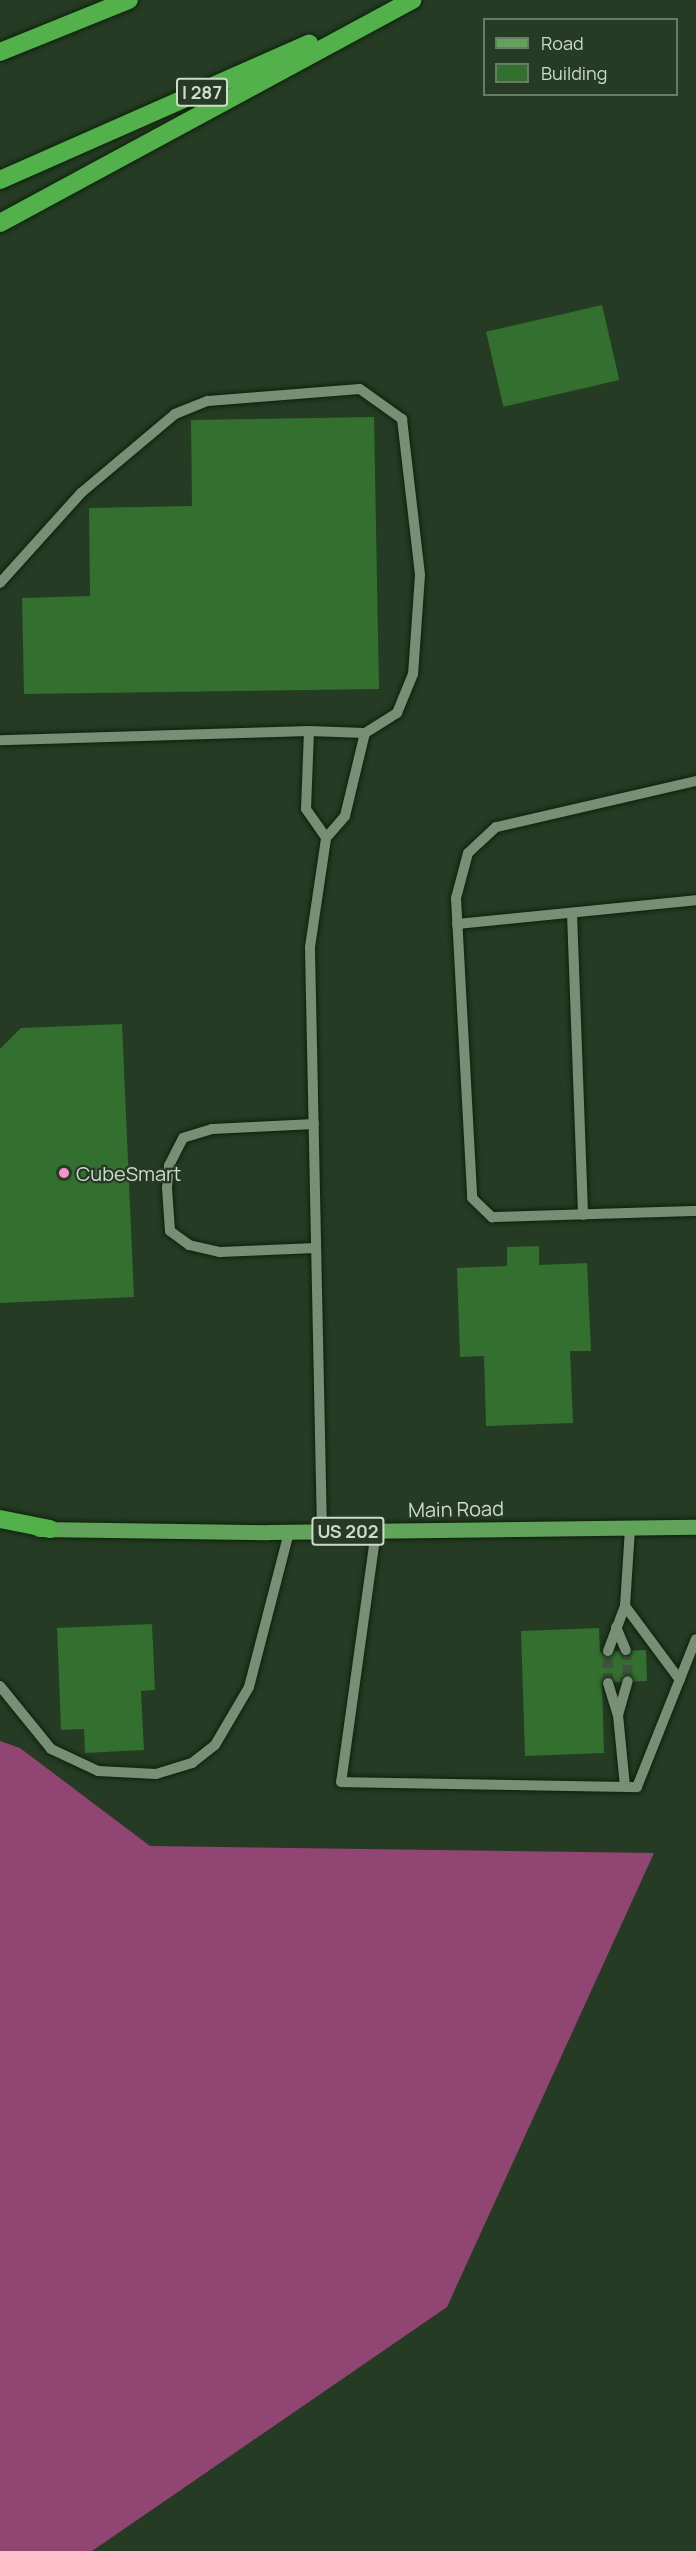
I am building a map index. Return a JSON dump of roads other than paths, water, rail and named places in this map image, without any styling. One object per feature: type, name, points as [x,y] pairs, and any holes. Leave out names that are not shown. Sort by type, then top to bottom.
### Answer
[{"type":"highway","points":[[0,52],[129,0]]},
{"type":"highway","name":"I 287","points":[[0,180],[402,0]]},
{"type":"highway","points":[[0,223],[413,0]]},
{"type":"highway","points":[[0,1519],[50,1529]]},
{"type":"main road","name":"Main Road","points":[[0,1528],[322,1532],[696,1527]]},
{"type":"lane","points":[[0,583],[81,493],[175,414],[208,401],[360,389],[402,419],[420,575],[413,674],[397,713],[365,733],[309,731],[0,740]]},
{"type":"lane","points":[[309,731],[306,809],[326,838]]},
{"type":"lane","points":[[322,1532],[310,947],[326,838],[345,816],[365,733]]},
{"type":"lane","points":[[696,781],[496,827],[468,853],[456,898],[472,1198],[492,1217],[696,1211]]},
{"type":"lane","points":[[457,924],[696,900]]},
{"type":"lane","points":[[572,913],[583,1215]]},
{"type":"lane","points":[[314,1124],[212,1128],[183,1138],[170,1165],[167,1188],[170,1231],[189,1245],[220,1252],[316,1248]]},
{"type":"lane","points":[[608,1651],[625,1606],[630,1527]]},
{"type":"lane","points":[[376,1531],[340,1782],[637,1787],[696,1639]]},
{"type":"lane","points":[[0,1686],[51,1749],[98,1771],[156,1774],[192,1763],[215,1745],[249,1687],[289,1532]]},
{"type":"lane","points":[[625,1606],[680,1680]]},
{"type":"lane","points":[[616,1627],[626,1650]]},
{"type":"lane","points":[[618,1715],[628,1682]]},
{"type":"lane","points":[[608,1683],[618,1715],[625,1787]]},
{"type":"tunnel","points":[[626,1650],[628,1681]]},
{"type":"tunnel","points":[[608,1651],[608,1683]]},
{"type":"place","name":"CubeSmart","points":[[64,1173]]}]
